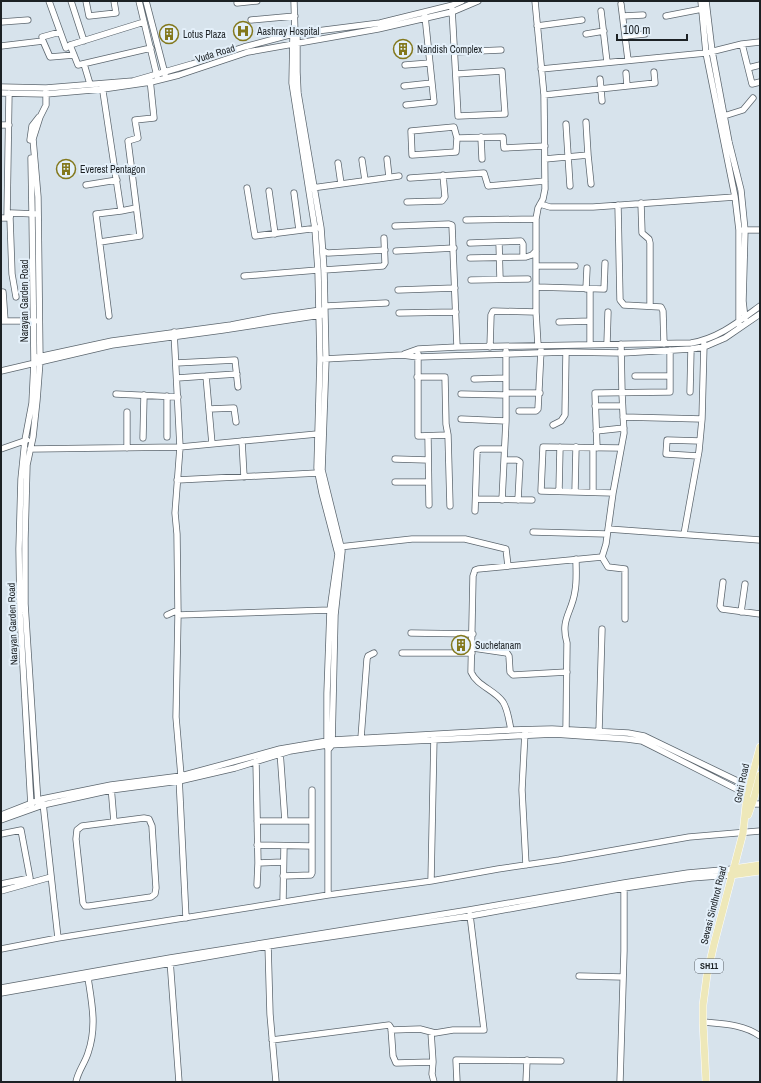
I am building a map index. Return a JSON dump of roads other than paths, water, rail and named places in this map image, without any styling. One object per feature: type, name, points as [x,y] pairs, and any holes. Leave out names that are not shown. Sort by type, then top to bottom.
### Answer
[{"type":"main road","name":"Gotri Road","points":[[744,823],[752,795],[760,747]]},
{"type":"main road","name":"Gotri Road","points":[[738,853],[744,823],[752,795],[760,775]]},
{"type":"main road","name":"Sevasi Sindhrot Road","points":[[706,1082],[703,1005],[707,975],[738,853]]},
{"type":"main road","points":[[732,872],[760,865]]},
{"type":"main road","points":[[732,872],[760,871]]},
{"type":"street","points":[[49,1],[66,48],[70,45],[144,22]]},
{"type":"street","points":[[71,1],[84,41]]},
{"type":"street","points":[[86,1],[89,16],[116,13],[114,1]]},
{"type":"street","points":[[139,1],[158,77]]},
{"type":"street","points":[[146,1],[166,78]]},
{"type":"street","points":[[237,3],[257,1]]},
{"type":"street","points":[[294,1],[295,48],[293,89],[323,251],[324,270],[326,310],[317,434],[318,473],[322,493],[342,555],[335,615],[329,744]]},
{"type":"street","name":"Vuda Road","points":[[158,77],[164,72],[244,47],[295,34],[380,22],[452,5],[462,1]]},
{"type":"street","points":[[701,1],[742,230],[740,329]]},
{"type":"street","points":[[706,1],[709,52],[740,190],[743,302],[746,325]]},
{"type":"street","name":"Vuda Road","points":[[1,93],[102,86],[133,80],[158,77],[166,78],[248,52],[295,48],[378,29],[452,16],[475,2]]},
{"type":"street","points":[[519,411],[537,411],[540,393],[541,353],[536,312],[536,219],[538,208],[543,199],[545,189],[545,146],[544,95],[535,3]]},
{"type":"street","points":[[621,4],[628,60]]},
{"type":"street","points":[[452,5],[458,116],[505,114],[502,71],[456,74]]},
{"type":"street","points":[[666,16],[702,9]]},
{"type":"street","points":[[601,11],[608,62]]},
{"type":"street","points":[[406,105],[434,102],[427,28],[424,12]]},
{"type":"street","points":[[623,16],[643,15]]},
{"type":"street","points":[[251,20],[295,16]]},
{"type":"street","points":[[1,22],[28,20]]},
{"type":"street","points":[[537,26],[582,20]]},
{"type":"street","points":[[586,34],[604,31]]},
{"type":"street","points":[[42,37],[60,32]]},
{"type":"street","points":[[625,36],[645,34]]},
{"type":"street","points":[[1,46],[43,41],[50,57],[74,55]]},
{"type":"street","points":[[541,69],[709,52],[742,44],[760,42]]},
{"type":"street","points":[[742,44],[752,84],[760,82]]},
{"type":"street","points":[[70,45],[78,65],[151,48]]},
{"type":"street","points":[[454,52],[501,50]]},
{"type":"street","points":[[405,65],[430,63]]},
{"type":"street","points":[[84,64],[90,84]]},
{"type":"street","points":[[748,68],[760,64]]},
{"type":"street","points":[[626,72],[627,86]]},
{"type":"street","points":[[544,95],[655,83],[654,72]]},
{"type":"street","points":[[100,242],[140,236],[128,141],[138,138],[135,120],[154,118],[150,79]]},
{"type":"street","points":[[600,79],[602,101]]},
{"type":"street","points":[[404,86],[432,83]]},
{"type":"street","name":"Vuda Road","points":[[1,87],[46,90],[90,84],[102,86]]},
{"type":"street","points":[[102,86],[121,211]]},
{"type":"street","name":"Narayan Garden Road","points":[[46,90],[46,103],[40,117],[32,126],[30,137],[35,214],[37,400],[33,438],[27,465],[25,604],[40,803],[58,938]]},
{"type":"street","points":[[9,93],[6,218],[16,297]]},
{"type":"street","points":[[724,116],[743,110],[753,98]]},
{"type":"street","points":[[586,122],[591,184]]},
{"type":"street","points":[[566,124],[570,186]]},
{"type":"street","points":[[1,125],[9,125]]},
{"type":"street","points":[[454,127],[457,138],[456,152],[412,155],[412,130],[454,127]]},
{"type":"street","points":[[457,138],[503,136],[504,148],[545,146]]},
{"type":"street","points":[[481,137],[482,159]]},
{"type":"street","points":[[1,147],[8,147]]},
{"type":"street","points":[[545,159],[588,155]]},
{"type":"street","points":[[386,159],[389,177]]},
{"type":"street","points":[[362,160],[365,180]]},
{"type":"street","points":[[338,163],[341,184]]},
{"type":"street","points":[[1,169],[8,169]]},
{"type":"street","points":[[410,178],[443,175],[484,174],[488,186],[545,180]]},
{"type":"street","points":[[407,202],[442,200],[445,197],[443,175]]},
{"type":"street","points":[[311,188],[399,176]]},
{"type":"street","points":[[86,186],[117,180]]},
{"type":"street","points":[[248,188],[255,236],[318,228]]},
{"type":"street","points":[[269,192],[275,234]]},
{"type":"street","points":[[294,193],[299,230]]},
{"type":"street","points":[[540,204],[550,207],[593,207],[735,197]]},
{"type":"street","points":[[641,203],[642,233],[650,243],[650,305]]},
{"type":"street","points":[[618,205],[620,300],[624,305],[650,305],[663,308],[664,344]]},
{"type":"street","points":[[109,316],[96,214],[136,208]]},
{"type":"street","points":[[6,218],[11,213],[35,214]]},
{"type":"street","points":[[466,220],[536,219]]},
{"type":"street","points":[[395,226],[451,224],[453,227],[457,347]]},
{"type":"street","points":[[318,228],[319,313],[323,359],[322,470],[339,547],[330,610],[328,895]]},
{"type":"street","points":[[742,230],[760,230]]},
{"type":"street","points":[[324,270],[381,267],[385,263],[384,238]]},
{"type":"street","points":[[470,243],[521,241],[523,257]]},
{"type":"street","points":[[499,242],[500,279]]},
{"type":"street","points":[[396,251],[454,248]]},
{"type":"street","points":[[323,251],[328,253],[385,250]]},
{"type":"street","points":[[470,258],[529,257],[536,251]]},
{"type":"street","points":[[536,287],[604,289],[605,263]]},
{"type":"street","points":[[536,266],[575,266]]},
{"type":"street","points":[[587,268],[590,344]]},
{"type":"street","points":[[244,276],[318,270]]},
{"type":"street","points":[[471,280],[528,279]]},
{"type":"street","points":[[398,290],[455,288]]},
{"type":"street","points":[[1,292],[3,292],[3,321],[36,321]]},
{"type":"street","points":[[1,371],[105,342],[174,334],[227,330],[319,313],[326,310],[386,302]]},
{"type":"street","points":[[402,355],[418,349],[457,347],[664,344],[691,342],[704,344],[739,322],[760,306]]},
{"type":"street","points":[[490,347],[491,315],[493,311],[536,312]]},
{"type":"street","points":[[399,313],[456,312]]},
{"type":"street","points":[[607,344],[608,312]]},
{"type":"street","points":[[323,359],[402,355],[506,355],[566,352],[622,353],[691,349],[725,338],[760,314]]},
{"type":"street","points":[[559,322],[590,321]]},
{"type":"street","points":[[174,334],[180,447],[175,513],[178,613],[176,717],[186,918]]},
{"type":"street","points":[[622,344],[622,406],[624,428],[608,532],[602,557],[608,567],[625,569],[625,619]]},
{"type":"street","points":[[684,534],[700,441],[704,344]]},
{"type":"street","points":[[502,500],[506,421],[506,347]]},
{"type":"street","points":[[418,349],[418,436],[448,435]]},
{"type":"street","points":[[690,392],[691,349]]},
{"type":"street","points":[[593,492],[596,431],[595,393],[670,392],[670,350]]},
{"type":"street","points":[[553,425],[561,421],[565,415],[566,352]]},
{"type":"street","name":"Narayan Garden Road","points":[[31,807],[20,614],[18,549],[25,440],[32,403],[37,360]]},
{"type":"street","points":[[176,363],[235,360],[238,387]]},
{"type":"street","points":[[177,378],[237,374]]},
{"type":"street","points":[[206,376],[212,444]]},
{"type":"street","points":[[635,376],[669,376]]},
{"type":"street","points":[[417,377],[445,377],[450,506]]},
{"type":"street","points":[[474,379],[506,378]]},
{"type":"street","points":[[461,394],[540,393]]},
{"type":"street","points":[[116,394],[178,397]]},
{"type":"street","points":[[143,438],[144,395]]},
{"type":"street","points":[[167,396],[167,437]]},
{"type":"street","points":[[595,406],[622,406]]},
{"type":"street","points":[[209,409],[234,408],[236,422]]},
{"type":"street","points":[[127,412],[127,448]]},
{"type":"street","points":[[623,417],[702,419]]},
{"type":"street","points":[[461,419],[506,421]]},
{"type":"street","points":[[596,431],[624,428]]},
{"type":"street","points":[[30,449],[180,447],[317,434]]},
{"type":"street","points":[[428,436],[429,505]]},
{"type":"street","points":[[1,448],[33,438]]},
{"type":"street","points":[[698,456],[666,454],[667,440],[700,441]]},
{"type":"street","points":[[242,441],[244,477]]},
{"type":"street","points":[[613,493],[541,491],[543,447],[621,448]]},
{"type":"street","points":[[559,491],[560,447]]},
{"type":"street","points":[[575,492],[576,447]]},
{"type":"street","points":[[475,511],[476,451],[480,449],[504,449]]},
{"type":"street","points":[[395,459],[428,460]]},
{"type":"street","points":[[504,460],[517,460],[520,462],[518,500]]},
{"type":"street","points":[[177,480],[318,473]]},
{"type":"street","points":[[395,482],[428,482]]},
{"type":"street","points":[[476,499],[532,500]]},
{"type":"street","points":[[533,532],[684,534],[760,540]]},
{"type":"street","points":[[339,547],[412,539],[465,539],[506,549],[508,566]]},
{"type":"street","points":[[511,730],[505,706],[477,681],[471,672],[473,634],[473,576],[475,570],[602,557]]},
{"type":"street","points":[[566,729],[567,643],[564,632],[565,623],[575,590],[576,559]]},
{"type":"street","points":[[723,582],[720,608],[760,614]]},
{"type":"street","points":[[741,612],[745,584]]},
{"type":"street","points":[[167,615],[178,613],[330,610]]},
{"type":"street","points":[[599,731],[602,629]]},
{"type":"street","points":[[411,634],[473,634]]},
{"type":"street","points":[[402,653],[472,650],[507,653],[509,656],[510,672],[513,675],[567,672]]},
{"type":"street","points":[[361,738],[367,659],[368,656],[374,653]]},
{"type":"street","points":[[329,744],[566,729],[637,735],[649,738],[752,795],[760,804]]},
{"type":"street","points":[[180,778],[280,751],[361,738],[434,737],[511,730],[642,741],[752,795]]},
{"type":"street","points":[[525,732],[522,790],[526,865]]},
{"type":"street","points":[[431,881],[434,737]]},
{"type":"street","points":[[1,820],[40,803],[111,788],[235,768],[280,751]]},
{"type":"street","points":[[280,751],[285,821]]},
{"type":"street","points":[[256,761],[258,845],[257,885]]},
{"type":"street","points":[[111,788],[114,822]]},
{"type":"street","points":[[283,876],[311,875],[312,873],[312,790]]},
{"type":"street","points":[[1,815],[31,807]]},
{"type":"street","points":[[144,818],[150,820],[156,894],[151,897],[87,906],[84,903],[76,839],[77,830],[82,826],[114,822],[144,818]]},
{"type":"street","points":[[257,820],[312,821]]},
{"type":"street","points":[[1,834],[21,830],[30,878],[1,884]]},
{"type":"street","points":[[1,949],[58,938],[283,902],[431,881],[689,837],[760,831]]},
{"type":"street","points":[[258,845],[312,846]]},
{"type":"street","points":[[283,902],[284,846]]},
{"type":"street","points":[[258,863],[283,862]]},
{"type":"street","points":[[1,988],[268,944],[470,913],[624,885],[732,872]]},
{"type":"street","points":[[1,891],[51,877]]},
{"type":"street","points":[[620,1082],[624,885]]},
{"type":"street","points":[[391,1030],[420,1028],[435,1033],[453,1030],[484,1030],[470,913]]},
{"type":"street","points":[[268,944],[272,1040],[276,1082]]},
{"type":"street","points":[[1,994],[170,961]]},
{"type":"street","points":[[170,961],[179,1082]]},
{"type":"street","points":[[579,976],[623,977]]},
{"type":"street","points":[[76,1082],[77,1076],[88,1053],[93,1027],[94,1015],[88,978]]},
{"type":"street","points":[[703,1022],[738,1026],[752,1031],[760,1036]]},
{"type":"street","points":[[272,1040],[386,1025],[390,1026],[393,1056],[396,1063],[433,1062]]},
{"type":"street","points":[[431,1032],[433,1062],[432,1074],[434,1082]]},
{"type":"street","points":[[457,1082],[456,1060],[561,1061]]},
{"type":"street","points":[[526,1082],[527,1060]]},
{"type":"place","name":"Aashray Hospital","points":[[243,31]]},
{"type":"place","name":"Lotus Plaza","points":[[169,34]]},
{"type":"place","name":"Nandish Complex","points":[[403,49]]},
{"type":"place","name":"Everest Pentagon","points":[[66,169]]},
{"type":"place","name":"Suchetanam","points":[[461,645]]}]
